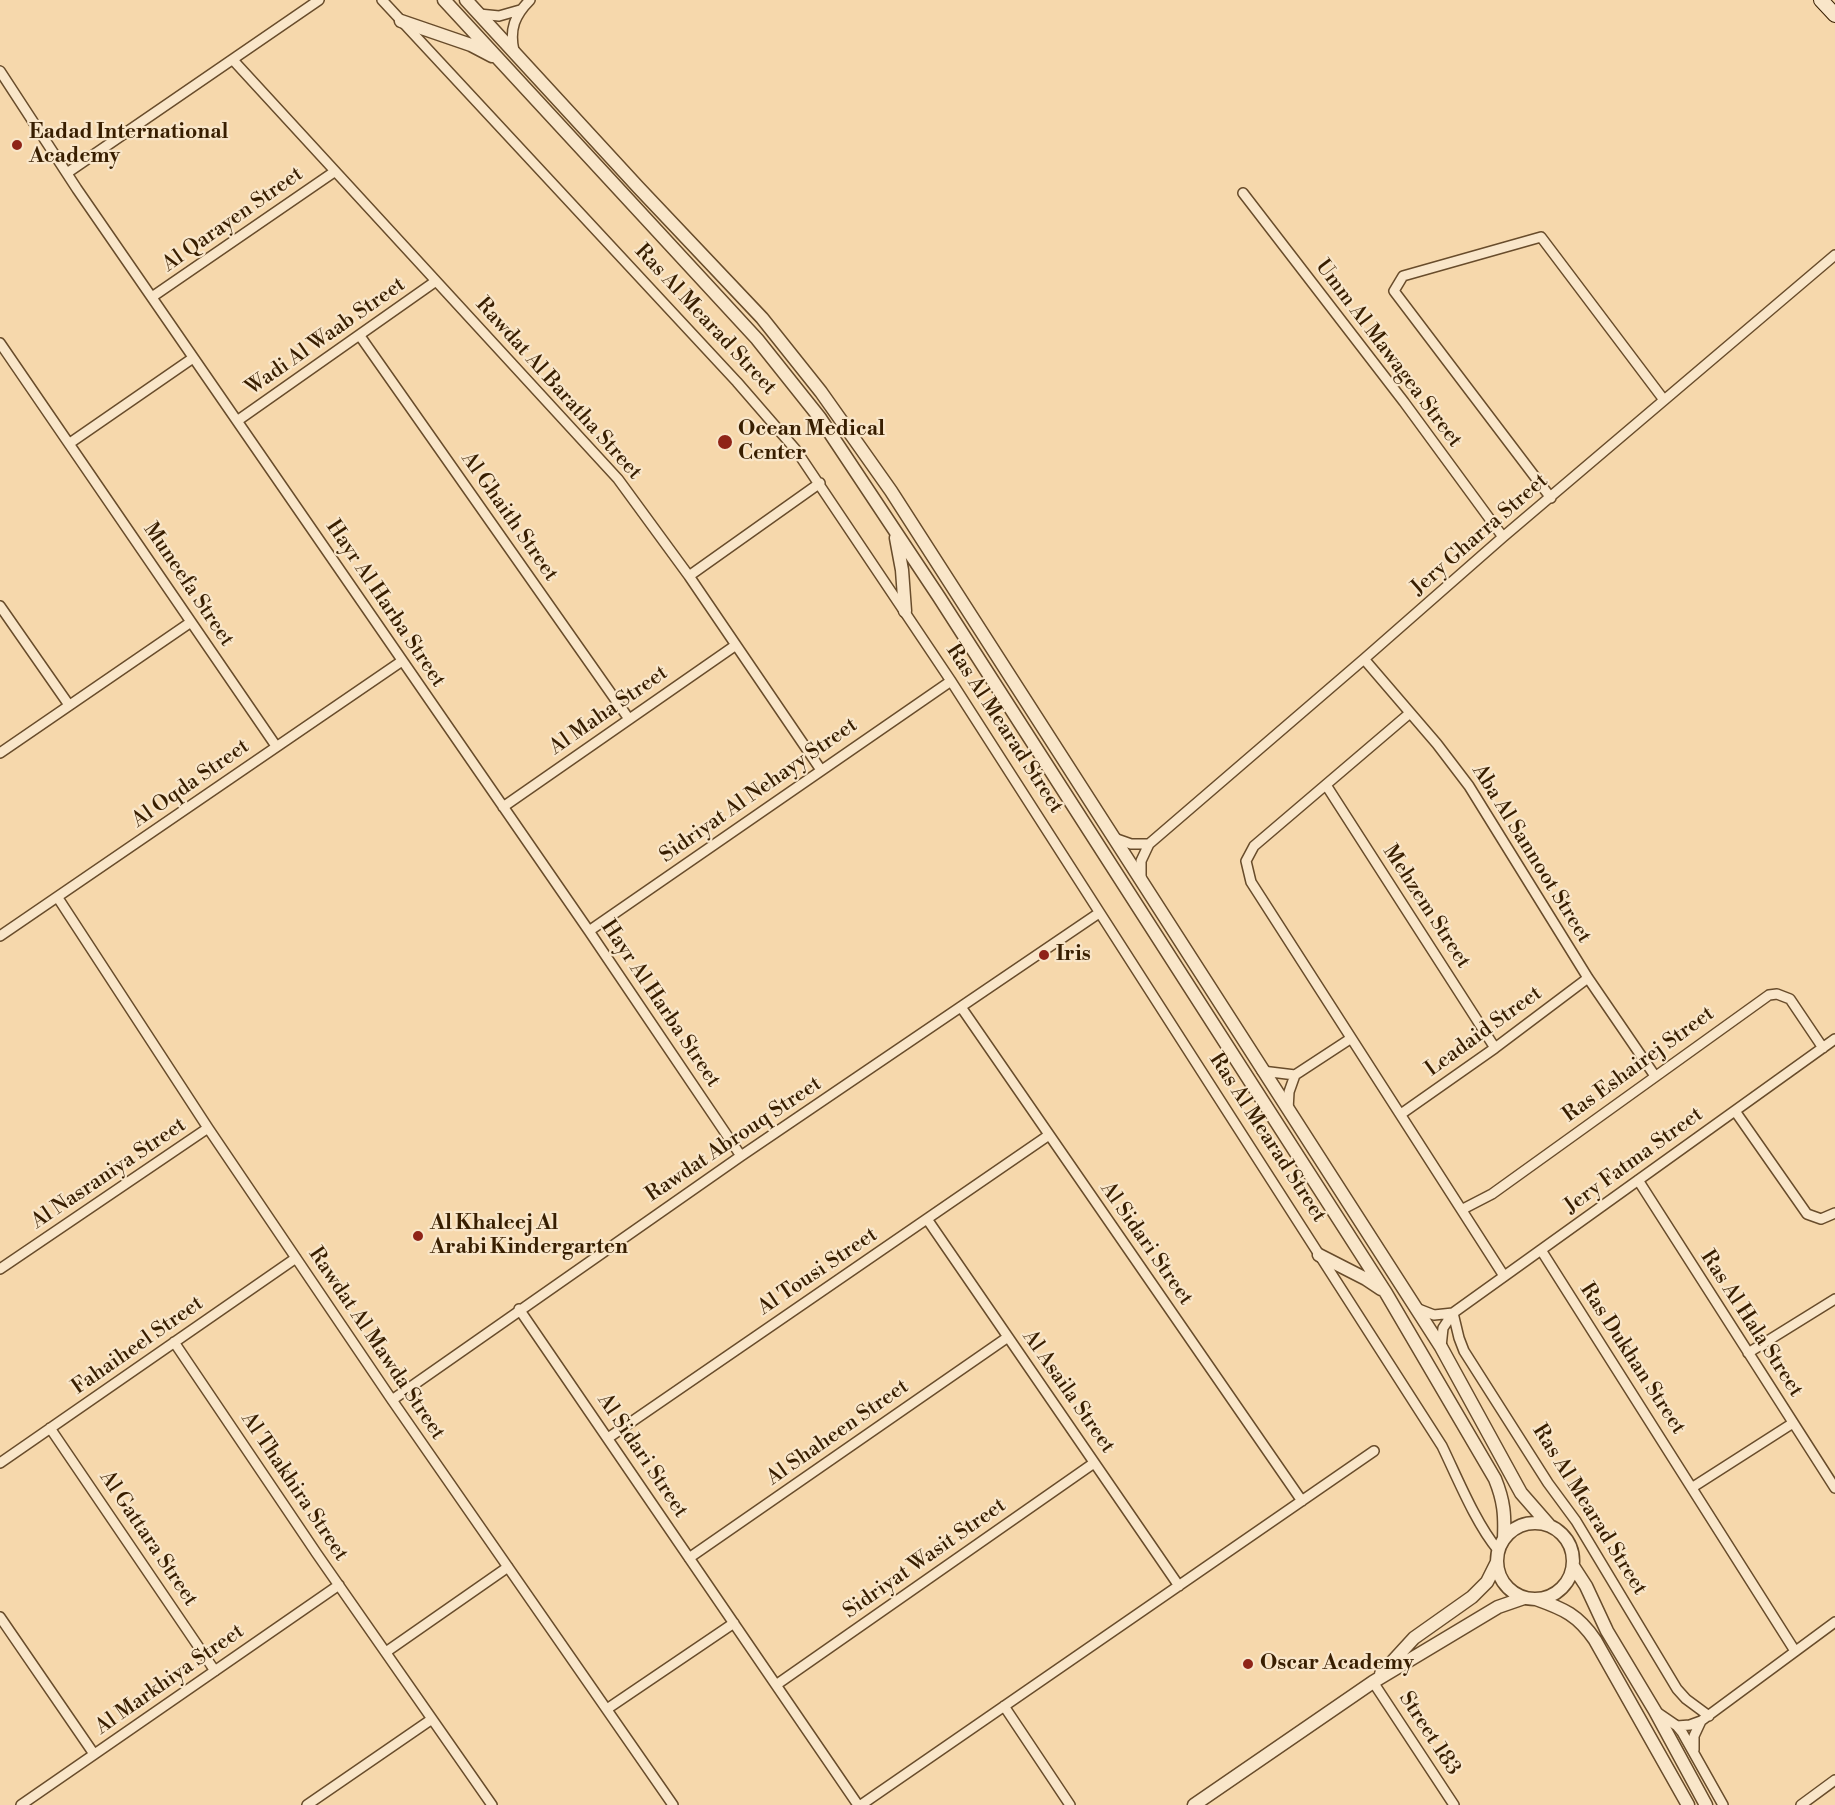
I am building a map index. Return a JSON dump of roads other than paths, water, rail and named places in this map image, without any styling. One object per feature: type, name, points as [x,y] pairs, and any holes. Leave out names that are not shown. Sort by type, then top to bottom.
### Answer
[{"type":"main road","points":[[1821,0],[1835,15]]},
{"type":"street","points":[[67,173],[319,0]]},
{"type":"street","name":"Ras Al Mearad Street","points":[[382,0],[737,382],[796,450],[820,483],[951,681],[1442,1446],[1452,1470],[1487,1534],[1500,1550]]},
{"type":"street","name":"Ras Al Mearad Street","points":[[444,0],[757,339],[820,418],[1386,1293],[1495,1479],[1503,1497],[1505,1516],[1500,1550]]},
{"type":"street","name":"Ras Al Mearad Street","points":[[466,0],[762,318],[821,392],[891,491],[1441,1347],[1521,1493],[1549,1525]]},
{"type":"street","points":[[515,54],[512,32],[514,20],[530,0]]},
{"type":"street","points":[[478,14],[500,16],[520,10]]},
{"type":"street","points":[[401,21],[471,45],[500,60]]},
{"type":"street","name":"Rawdat Al Baratha Street","points":[[233,60],[618,479],[689,576],[821,770]]},
{"type":"street","name":"Hayr Al Harba Street","points":[[0,71],[193,358],[589,931],[741,1156]]},
{"type":"street","name":"Al Qarayen Street","points":[[152,297],[334,172]]},
{"type":"street","name":"Umm Al Mawagea Street","points":[[1243,193],[1404,402],[1503,537]]},
{"type":"street","points":[[1551,498],[1394,291],[1403,276],[1541,237],[1664,400]]},
{"type":"street","name":"Jery Gharra Street","points":[[1149,844],[1503,537],[1835,255]]},
{"type":"street","name":"Wadi Al Waab Street","points":[[237,421],[436,281]]},
{"type":"street","name":"Al Ghaith Street","points":[[360,336],[629,719]]},
{"type":"street","name":"Muneefa Street","points":[[0,343],[276,746]]},
{"type":"street","points":[[70,443],[193,358]]},
{"type":"street","points":[[689,576],[820,483]]},
{"type":"street","points":[[893,528],[902,570],[904,611]]},
{"type":"street","points":[[0,606],[69,705]]},
{"type":"street","points":[[0,753],[191,622]]},
{"type":"street","name":"Al Maha Street","points":[[503,807],[736,645]]},
{"type":"street","name":"Aba Al Sannoot Street","points":[[1364,659],[1469,786],[1588,978],[1654,1076]]},
{"type":"street","name":"Al Oqda Street","points":[[0,936],[402,661]]},
{"type":"street","name":"Sidriyat Al Nehayy Street","points":[[589,931],[951,681]]},
{"type":"street","points":[[1410,713],[1254,846],[1246,861],[1251,882],[1504,1276]]},
{"type":"street","name":"Mehzem Street","points":[[1326,785],[1495,1048]]},
{"type":"street","points":[[1114,838],[1131,844],[1149,844],[1141,861],[1141,880]]},
{"type":"street","name":"Rawdat Al Mawda Street","points":[[58,898],[208,1128],[392,1400],[673,1805]]},
{"type":"street","name":"Rawdat Abrouq Street","points":[[392,1400],[519,1309],[741,1156],[1100,913]]},
{"type":"street","name":"Leadaid Street","points":[[1401,1114],[1495,1048],[1588,978]]},
{"type":"street","name":"Ras Eshairej Street","points":[[1463,1209],[1492,1194],[1769,995],[1784,995],[1790,999],[1823,1048]]},
{"type":"street","name":"Al Sidari Street","points":[[962,1007],[1302,1501]]},
{"type":"street","points":[[1288,1110],[1289,1092],[1295,1075],[1350,1039]]},
{"type":"street","name":"Jery Fatma Street","points":[[1453,1313],[1835,1039]]},
{"type":"street","points":[[1262,1071],[1295,1075]]},
{"type":"street","points":[[1735,1111],[1807,1214],[1821,1219],[1835,1213]]},
{"type":"street","name":"Al Nasraniya Street","points":[[0,1269],[208,1128]]},
{"type":"street","name":"Al Tousi Street","points":[[608,1438],[1050,1135]]},
{"type":"street","name":"Ras Al Hala Street","points":[[1638,1180],[1835,1488]]},
{"type":"street","name":"Al Asaila Street","points":[[927,1219],[1179,1586]]},
{"type":"street","name":"Ras Dukhan Street","points":[[1541,1250],[1796,1651]]},
{"type":"street","points":[[1319,1255],[1366,1279],[1386,1293]]},
{"type":"street","name":"Fahaiheel Street","points":[[0,1463],[296,1258]]},
{"type":"street","points":[[1748,1353],[1835,1299]]},
{"type":"street","points":[[1416,1308],[1434,1315],[1453,1313]]},
{"type":"street","name":"Al Sidari Street","points":[[519,1309],[860,1805],[1374,1451]]},
{"type":"street","points":[[1441,1347],[1443,1328],[1453,1313]]},
{"type":"street","name":"Ras Al Mearad Street","points":[[1453,1313],[1464,1351],[1548,1483],[1576,1521],[1677,1689],[1705,1719]]},
{"type":"street","name":"Al Shaheen Street","points":[[689,1558],[1008,1337]]},
{"type":"street","name":"Al Thakhira Street","points":[[174,1342],[492,1805]]},
{"type":"street","points":[[1693,1487],[1793,1423]]},
{"type":"street","name":"Al Gattara Street","points":[[50,1428],[215,1671]]},
{"type":"street","name":"Sidriyat Wasit Street","points":[[776,1685],[1094,1463]]},
{"type":"street","points":[[1827,1475],[1835,1469]]},
{"type":"street","points":[[1194,1805],[1373,1682],[1498,1607],[1530,1599],[1547,1598],[1556,1593],[1570,1577],[1573,1566],[1568,1542],[1560,1532],[1549,1525],[1537,1522],[1524,1524],[1512,1530],[1500,1550],[1487,1582],[1472,1597],[1414,1638],[1373,1682]]},
{"type":"street","points":[[1500,1550],[1499,1574],[1514,1593],[1564,1610],[1586,1627],[1688,1805]]},
{"type":"street","name":"Ras Al Mearad Street","points":[[1573,1566],[1586,1586],[1607,1631],[1655,1711],[1706,1805]]},
{"type":"street","points":[[386,1652],[508,1567]]},
{"type":"street","name":"Al Markhiya Street","points":[[21,1805],[339,1585]]},
{"type":"street","points":[[0,1617],[94,1754]]},
{"type":"street","points":[[1677,1726],[1690,1725],[1705,1719],[1835,1622]]},
{"type":"street","points":[[607,1709],[734,1623]]},
{"type":"street","name":"Street 183","points":[[1373,1682],[1454,1805]]},
{"type":"street","points":[[1004,1706],[1070,1805]]},
{"type":"street","name":"Ras Al Mearad Street","points":[[1655,1711],[1677,1726],[1723,1805]]},
{"type":"street","points":[[308,1804],[432,1719]]},
{"type":"street","points":[[1694,1752],[1694,1736],[1705,1719]]},
{"type":"street","points":[[1801,1805],[1835,1780]]},
{"type":"place","name":"Eadad International Academy","points":[[17,145]]},
{"type":"place","name":"Ocean Medical Center","points":[[725,442]]},
{"type":"place","name":"Iris","points":[[1044,955]]},
{"type":"place","name":"Al Khaleej Al Arabi Kindergarten","points":[[418,1236]]},
{"type":"place","name":"Oscar Academy","points":[[1248,1664]]}]
